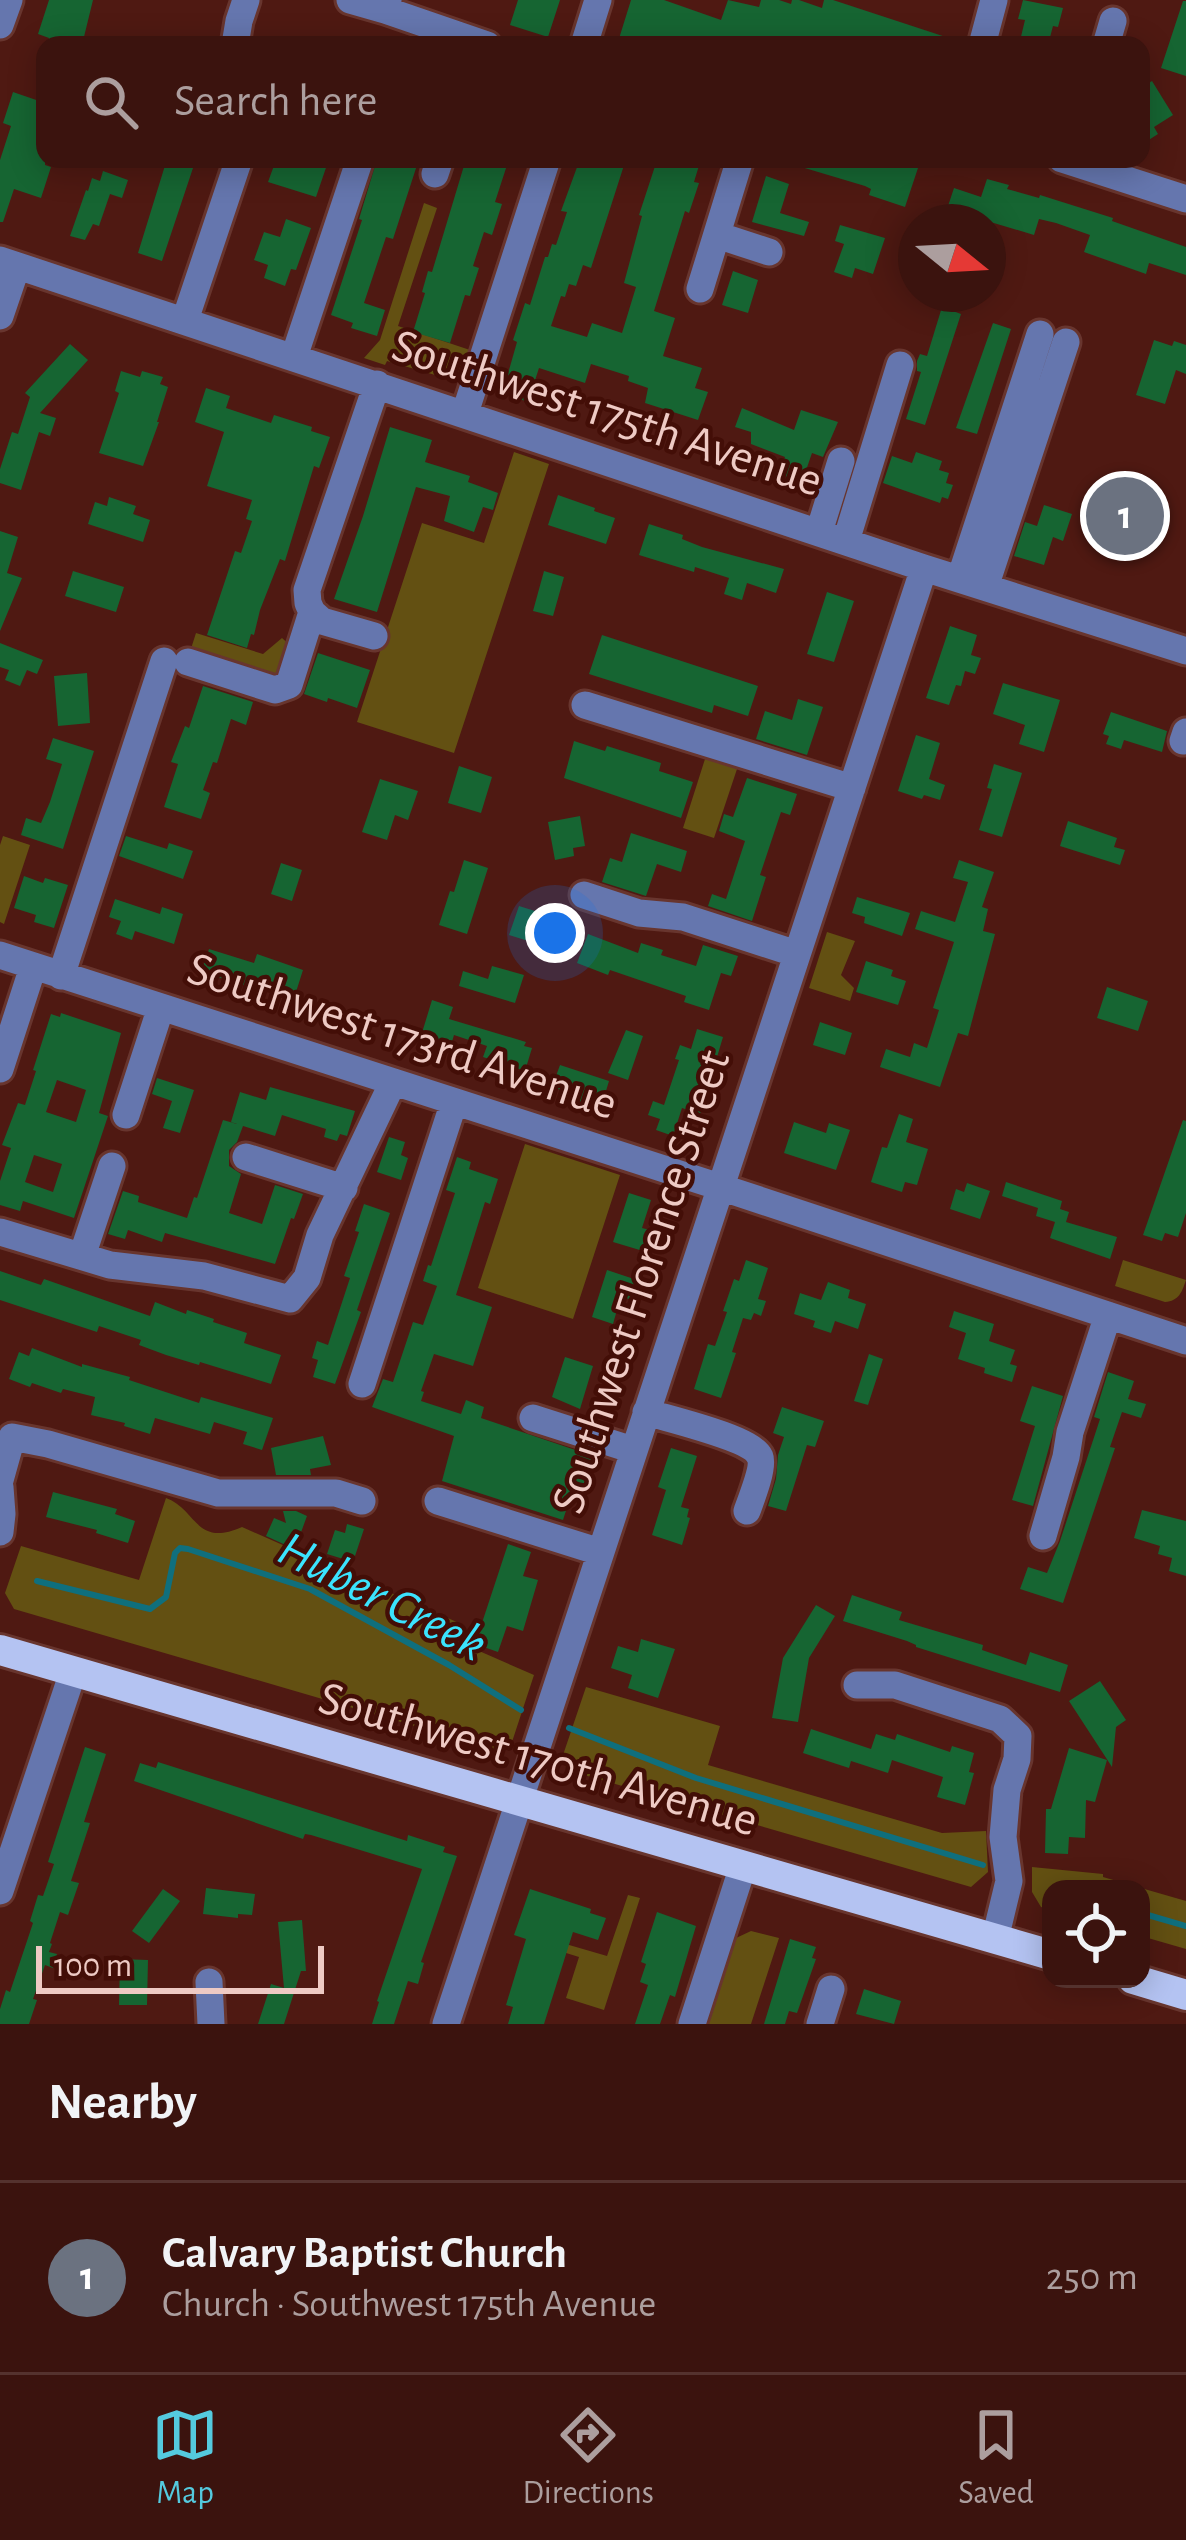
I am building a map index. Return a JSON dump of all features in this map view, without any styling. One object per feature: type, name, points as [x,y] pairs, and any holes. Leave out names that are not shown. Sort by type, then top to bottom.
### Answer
[{"type":"main road","name":"Southwest 170th Avenue","points":[[0,1650],[1042,1952]]},
{"type":"main road","points":[[1150,1984],[1186,1995]]},
{"type":"street","points":[[0,26],[9,0]]},
{"type":"street","points":[[236,36],[246,0]]},
{"type":"street","points":[[350,0],[386,5],[461,36]]},
{"type":"street","points":[[587,36],[598,0]]},
{"type":"street","points":[[984,36],[994,0]]},
{"type":"street","points":[[185,320],[236,168]]},
{"type":"street","points":[[294,357],[357,168]]},
{"type":"street","points":[[465,413],[544,168]]},
{"type":"street","points":[[700,290],[737,168]]},
{"type":"street","points":[[1091,168],[1186,199]]},
{"type":"street","points":[[717,235],[769,252]]},
{"type":"street","points":[[0,316],[8,263]]},
{"type":"street","name":"Southwest 175th Avenue","points":[[8,263],[1186,651]]},
{"type":"street","points":[[973,583],[1053,338]]},
{"type":"street","points":[[833,537],[900,365]]},
{"type":"street","points":[[374,636],[322,621],[312,612],[307,590],[377,385]]},
{"type":"street","points":[[833,537],[841,461]]},
{"type":"street","name":"Southwest Florence Street","points":[[446,2024],[925,568]]},
{"type":"street","points":[[61,976],[176,661],[275,690],[289,685],[312,612]]},
{"type":"street","points":[[585,705],[852,788]]},
{"type":"street","points":[[584,895],[639,913],[683,916],[797,955]]},
{"type":"street","name":"Southwest 173rd Avenue","points":[[0,956],[1108,1315],[1184,1335]]},
{"type":"street","points":[[0,1069],[33,967]]},
{"type":"street","points":[[126,1115],[161,1007]]},
{"type":"street","points":[[0,1232],[135,1270],[221,1280],[290,1299],[307,1278],[320,1235],[393,1082]]},
{"type":"street","points":[[362,1384],[454,1102]]},
{"type":"street","points":[[247,1157],[344,1188]]},
{"type":"street","points":[[82,1256],[112,1166]]},
{"type":"street","points":[[1043,1536],[1108,1315]]},
{"type":"street","points":[[646,1412],[743,1443],[759,1455],[761,1463],[747,1511]]},
{"type":"street","points":[[533,1418],[633,1450]]},
{"type":"street","points":[[0,1532],[0,1484],[12,1437],[218,1493],[337,1493],[362,1501]]},
{"type":"street","points":[[438,1501],[600,1552]]},
{"type":"street","points":[[0,1892],[73,1672]]},
{"type":"street","points":[[857,1685],[895,1685],[1000,1719],[1018,1736],[1003,1837],[1009,1881],[994,1939]]},
{"type":"street","points":[[692,2024],[743,1867]]},
{"type":"street","points":[[208,1982],[211,2024]]},
{"type":"street","points":[[820,2024],[831,1989]]},
{"type":"shaded area","points":[[424,203],[437,208],[398,326],[470,350],[461,373],[449,379],[364,358],[380,340]]},
{"type":"shaded area","points":[[514,452],[549,464],[454,753],[357,722],[422,523],[484,543]]},
{"type":"shaded area","points":[[196,633],[263,654],[282,638],[293,648],[277,682],[188,658]]},
{"type":"shaded area","points":[[705,759],[738,766],[714,838],[683,828]]},
{"type":"shaded area","points":[[3,836],[30,845],[4,924],[0,922]]},
{"type":"shaded area","points":[[827,932],[855,941],[841,975],[854,988],[850,1001],[809,988]]},
{"type":"shaded area","points":[[525,1144],[620,1175],[573,1319],[478,1288]]},
{"type":"shaded area","points":[[1123,1260],[1186,1280],[1181,1292],[1165,1302],[1115,1286]]},
{"type":"shaded area","points":[[166,1498],[205,1530],[215,1533],[242,1527],[459,1623],[454,1640],[534,1675],[511,1745],[500,1751],[14,1609],[5,1593],[21,1546],[139,1580]]},
{"type":"shaded area","points":[[586,1687],[720,1726],[708,1765],[942,1833],[986,1831],[988,1872],[971,1887],[567,1770],[562,1758]]},
{"type":"shaded area","points":[[1032,1867],[1103,1874],[1113,1880],[1042,1880],[1042,1907],[1032,1892]]},
{"type":"shaded area","points":[[1150,1891],[1186,1901],[1186,1949],[1150,1939]]},
{"type":"shaded area","points":[[628,1895],[640,1898],[604,2010],[566,1998],[579,1957],[550,1948],[552,1940],[607,1956]]},
{"type":"shaded area","points":[[751,1931],[779,1938],[751,2024],[706,2024],[732,1946],[736,1938]]},
{"type":"building","points":[[49,0],[93,0],[84,36],[38,34]]},
{"type":"building","points":[[518,0],[560,0],[548,36],[510,25]]},
{"type":"building","points":[[631,0],[664,0],[721,20],[728,0],[759,7],[761,0],[791,4],[799,0],[822,8],[824,0],[833,0],[943,36],[620,36]]},
{"type":"building","points":[[1023,0],[1063,8],[1050,36],[1021,36],[1025,20],[1018,19]]},
{"type":"building","points":[[1186,1],[1186,76],[1161,68]]},
{"type":"building","points":[[1150,82],[1173,115],[1154,127],[1158,134],[1150,139]]},
{"type":"building","points":[[13,92],[36,100],[36,168],[51,168],[41,198],[14,189],[0,222],[0,160],[11,126],[3,123]]},
{"type":"building","points":[[164,168],[193,168],[162,261],[138,253]]},
{"type":"building","points":[[273,168],[326,168],[316,197],[268,182]]},
{"type":"building","points":[[374,168],[416,168],[393,239],[386,237],[364,303],[385,310],[377,336],[331,315]]},
{"type":"building","points":[[463,168],[506,168],[495,202],[502,204],[492,235],[484,232],[473,266],[479,268],[450,343],[413,332],[428,271],[432,272]]},
{"type":"building","points":[[577,168],[623,168],[591,268],[583,265],[576,286],[569,284],[551,326],[587,337],[592,323],[622,333],[636,287],[624,283],[654,168],[698,168],[694,182],[699,183],[689,213],[685,211],[654,311],[675,318],[663,356],[702,368],[695,388],[708,392],[698,420],[645,403],[648,388],[628,381],[629,376],[591,364],[585,383],[539,368],[528,402],[497,391],[502,376],[507,377],[525,303],[530,305],[545,257],[552,244],[556,245],[567,212],[561,211]]},
{"type":"building","points":[[805,168],[918,168],[906,204],[869,195],[871,189]]},
{"type":"building","points":[[103,171],[128,180],[122,198],[110,194],[99,226],[93,224],[85,240],[70,236],[92,178],[100,181]]},
{"type":"building","points":[[766,176],[789,184],[780,213],[809,222],[804,236],[752,222]]},
{"type":"building","points":[[987,179],[1009,185],[1007,189],[1113,218],[1186,247],[1186,275],[1149,263],[1146,274],[1084,252],[1090,235],[1056,223],[1039,219],[1034,235],[1006,227],[1006,204],[949,204],[954,188],[981,197]]},
{"type":"building","points":[[286,219],[311,228],[285,286],[264,278],[268,265],[254,260],[264,232],[280,237]]},
{"type":"building","points":[[840,225],[885,238],[873,274],[855,268],[852,278],[834,272],[844,244],[835,241]]},
{"type":"building","points":[[733,271],[758,280],[748,313],[722,305]]},
{"type":"building","points":[[940,312],[961,314],[925,425],[906,419],[921,372],[917,361],[920,354],[927,356]]},
{"type":"building","points":[[993,323],[1011,329],[977,434],[956,428]]},
{"type":"building","points":[[1154,340],[1186,345],[1186,374],[1176,370],[1165,404],[1136,395]]},
{"type":"building","points":[[70,344],[88,360],[40,413],[56,418],[50,436],[39,432],[21,490],[0,483],[12,432],[18,434],[30,397],[25,393]]},
{"type":"building","points":[[121,371],[163,377],[160,384],[168,387],[143,466],[99,453],[119,393],[115,391]]},
{"type":"building","points":[[206,388],[230,396],[226,408],[271,423],[274,415],[330,437],[319,468],[314,466],[285,561],[280,559],[247,648],[207,635],[235,551],[241,553],[252,521],[246,519],[252,500],[207,486],[224,432],[195,422]]},
{"type":"building","points":[[742,408],[794,430],[801,410],[838,422],[823,457],[812,453],[802,482],[779,474],[785,457],[751,444],[751,432],[735,427]]},
{"type":"building","points":[[390,427],[432,440],[425,462],[470,476],[468,482],[498,493],[493,510],[483,507],[474,532],[444,521],[450,496],[416,487],[377,612],[334,599]]},
{"type":"building","points":[[916,452],[942,461],[939,470],[949,473],[946,483],[953,485],[948,499],[942,497],[940,503],[883,483],[892,456],[912,463]]},
{"type":"building","points":[[1117,478],[1155,490],[1134,554],[1096,541]]},
{"type":"building","points":[[558,495],[615,518],[606,544],[548,525]]},
{"type":"building","points":[[109,497],[136,506],[133,514],[150,520],[143,542],[88,524],[95,502],[107,506]]},
{"type":"building","points":[[1044,505],[1072,514],[1063,541],[1053,537],[1044,565],[1014,556],[1025,522],[1037,526]]},
{"type":"building","points":[[649,524],[702,547],[784,569],[776,593],[747,583],[742,600],[724,594],[729,578],[639,555]]},
{"type":"building","points":[[0,531],[18,537],[7,573],[22,578],[0,631]]},
{"type":"building","points":[[73,571],[124,587],[116,612],[65,596]]},
{"type":"building","points":[[544,571],[564,577],[553,616],[533,611]]},
{"type":"building","points":[[827,592],[854,601],[834,662],[807,654]]},
{"type":"building","points":[[950,626],[977,635],[971,655],[981,658],[975,674],[965,671],[949,705],[926,698]]},
{"type":"building","points":[[602,635],[758,686],[748,716],[714,705],[712,713],[589,674]]},
{"type":"building","points":[[0,643],[43,660],[37,674],[27,670],[20,686],[5,680],[9,670],[0,667]]},
{"type":"building","points":[[318,653],[370,670],[357,708],[304,694]]},
{"type":"building","points":[[87,673],[90,723],[58,726],[54,676]]},
{"type":"building","points":[[1003,683],[1060,700],[1044,752],[1019,744],[1025,725],[993,714]]},
{"type":"building","points":[[203,686],[253,702],[246,725],[231,719],[203,790],[210,793],[201,819],[164,807],[178,764],[171,762]]},
{"type":"building","points":[[798,699],[823,707],[807,755],[756,739],[765,711],[792,720]]},
{"type":"building","points":[[1111,712],[1167,731],[1162,752],[1124,740],[1121,749],[1106,744],[1109,736],[1103,734]]},
{"type":"building","points":[[916,735],[940,743],[929,779],[945,785],[940,800],[898,791]]},
{"type":"building","points":[[53,738],[94,751],[63,849],[21,835],[26,818],[41,823],[50,802],[62,764],[46,759]]},
{"type":"building","points":[[574,741],[661,763],[659,771],[693,782],[681,818],[564,778]]},
{"type":"building","points":[[994,764],[1022,773],[1002,837],[979,830]]},
{"type":"building","points":[[459,766],[492,777],[481,813],[448,803]]},
{"type":"building","points":[[747,778],[797,794],[790,815],[781,812],[760,875],[766,877],[752,921],[708,906],[712,894],[726,899],[745,841],[719,831],[724,814],[733,817]]},
{"type":"building","points":[[380,779],[418,791],[408,820],[395,815],[387,840],[362,832]]},
{"type":"building","points":[[580,816],[585,846],[573,848],[574,856],[555,860],[548,822]]},
{"type":"building","points":[[1068,821],[1117,838],[1114,847],[1125,850],[1120,865],[1060,846]]},
{"type":"building","points":[[631,833],[687,851],[681,872],[657,864],[646,896],[602,882],[610,858],[622,862]]},
{"type":"building","points":[[126,836],[167,849],[169,843],[193,851],[183,879],[119,856]]},
{"type":"building","points":[[464,860],[488,868],[467,934],[439,925]]},
{"type":"building","points":[[959,860],[994,872],[982,907],[988,909],[983,931],[995,934],[968,1036],[958,1033],[940,1087],[880,1067],[886,1049],[910,1057],[914,1043],[927,1048],[939,1010],[933,1008],[954,942],[915,929],[921,911],[955,922],[968,882],[953,878]]},
{"type":"building","points":[[281,863],[302,870],[292,901],[271,894]]},
{"type":"building","points":[[24,876],[68,885],[54,928],[14,908]]},
{"type":"building","points":[[857,897],[910,913],[902,936],[864,923],[865,917],[852,913]]},
{"type":"building","points":[[115,899],[160,914],[162,907],[183,914],[174,944],[135,931],[132,940],[116,934],[121,921],[109,917]]},
{"type":"building","points":[[519,906],[551,916],[541,945],[509,935]]},
{"type":"building","points":[[588,934],[638,953],[641,943],[696,966],[703,945],[738,956],[731,976],[721,973],[709,1010],[684,1002],[686,996],[577,963]]},
{"type":"building","points":[[209,949],[254,963],[257,954],[303,970],[296,992],[260,980],[257,989],[201,972]]},
{"type":"building","points":[[866,961],[893,970],[891,976],[906,981],[898,1005],[856,992]]},
{"type":"building","points":[[492,966],[524,975],[515,1003],[459,986],[463,971],[488,979]]},
{"type":"building","points":[[1107,987],[1148,1001],[1138,1031],[1097,1018]]},
{"type":"building","points":[[432,1000],[453,1007],[449,1019],[526,1042],[524,1046],[532,1048],[525,1071],[483,1057],[487,1046],[454,1035],[451,1045],[421,1036]]},
{"type":"building","points":[[61,1013],[121,1033],[99,1113],[108,1116],[74,1218],[23,1201],[20,1211],[0,1205],[0,1181],[11,1148],[2,1145],[18,1103],[25,1105],[51,1014],[60,1017]],"holes":[[[57,1080],[86,1090],[76,1122],[46,1112]],[[34,1155],[62,1164],[53,1192],[25,1182]]]},
{"type":"building","points":[[820,1022],[852,1033],[845,1055],[813,1045]]},
{"type":"building","points":[[697,1029],[723,1037],[700,1114],[682,1108],[673,1136],[656,1130],[660,1119],[648,1115],[653,1101],[664,1105],[680,1045],[691,1049]]},
{"type":"building","points":[[626,1030],[643,1036],[628,1080],[608,1073]]},
{"type":"building","points":[[560,1065],[609,1081],[600,1111],[561,1099],[564,1091],[552,1087]]},
{"type":"building","points":[[157,1078],[194,1090],[180,1133],[163,1128],[172,1101],[152,1094]]},
{"type":"building","points":[[270,1087],[355,1111],[347,1136],[340,1134],[337,1141],[324,1137],[326,1129],[282,1115],[275,1136],[243,1126],[229,1150],[229,1166],[241,1174],[229,1213],[262,1224],[275,1185],[303,1194],[275,1264],[165,1233],[162,1242],[128,1230],[125,1239],[108,1234],[123,1191],[139,1196],[138,1202],[187,1218],[223,1120],[237,1124],[231,1122],[240,1092],[266,1100]]},
{"type":"building","points":[[899,1114],[913,1119],[906,1142],[928,1149],[917,1185],[905,1182],[902,1192],[871,1182]]},
{"type":"building","points":[[1183,1120],[1186,1213],[1178,1237],[1165,1233],[1162,1241],[1143,1235]]},
{"type":"building","points":[[794,1122],[826,1133],[829,1123],[850,1130],[836,1170],[784,1153]]},
{"type":"building","points":[[389,1137],[405,1142],[401,1155],[408,1158],[401,1180],[377,1172]]},
{"type":"building","points":[[457,1157],[471,1162],[469,1169],[498,1179],[490,1204],[485,1202],[456,1295],[492,1307],[473,1366],[434,1354],[421,1401],[461,1414],[466,1400],[484,1407],[481,1418],[593,1456],[581,1492],[573,1489],[563,1520],[442,1481],[454,1436],[372,1407],[383,1379],[393,1382],[413,1322],[423,1325],[437,1286],[423,1281],[455,1193],[446,1190]]},
{"type":"building","points":[[1006,1182],[1062,1201],[1060,1209],[1069,1212],[1066,1222],[1117,1237],[1110,1259],[1050,1238],[1055,1222],[1036,1216],[1038,1208],[1002,1196]]},
{"type":"building","points":[[967,1183],[990,1191],[980,1219],[950,1209],[956,1189],[964,1192]]},
{"type":"building","points":[[629,1193],[651,1200],[642,1228],[650,1230],[643,1251],[613,1242]]},
{"type":"building","points":[[364,1204],[390,1213],[335,1384],[313,1377],[318,1360],[312,1358],[317,1341],[328,1345],[350,1278],[344,1276]]},
{"type":"building","points":[[746,1260],[768,1268],[758,1299],[766,1301],[761,1316],[754,1313],[751,1320],[743,1318],[721,1398],[694,1389],[708,1344],[715,1346],[734,1279],[739,1281]]},
{"type":"building","points":[[607,1270],[640,1281],[634,1301],[621,1296],[613,1324],[592,1317]]},
{"type":"building","points":[[0,1271],[41,1285],[44,1279],[150,1316],[155,1302],[214,1319],[247,1333],[244,1343],[281,1355],[271,1384],[166,1355],[139,1345],[141,1340],[99,1326],[97,1332],[0,1300]]},
{"type":"building","points":[[828,1282],[850,1290],[848,1298],[866,1304],[858,1329],[835,1321],[831,1333],[794,1314],[800,1293],[821,1300]]},
{"type":"building","points":[[954,1311],[994,1324],[989,1341],[1015,1350],[1010,1364],[1017,1366],[1012,1382],[958,1359],[966,1333],[949,1327]]},
{"type":"building","points":[[32,1348],[199,1403],[201,1397],[273,1418],[262,1450],[243,1444],[247,1432],[214,1422],[210,1434],[155,1418],[150,1434],[91,1415],[95,1397],[9,1379],[19,1352],[29,1356]]},
{"type":"building","points":[[869,1354],[883,1359],[868,1405],[854,1401]]},
{"type":"building","points":[[565,1357],[593,1366],[580,1409],[552,1397]]},
{"type":"building","points":[[1108,1372],[1134,1381],[1128,1399],[1146,1404],[1141,1418],[1122,1412],[1110,1447],[1115,1448],[1063,1603],[1020,1589],[1028,1567],[1047,1573],[1060,1541],[1100,1419],[1094,1417]]},
{"type":"building","points":[[1032,1386],[1063,1396],[1033,1506],[1012,1500],[1035,1426],[1020,1421]]},
{"type":"building","points":[[782,1407],[824,1421],[815,1447],[807,1445],[786,1511],[768,1506],[784,1437],[773,1433]]},
{"type":"building","points":[[323,1436],[331,1465],[310,1469],[311,1475],[276,1475],[271,1448]]},
{"type":"building","points":[[671,1448],[697,1456],[681,1507],[689,1509],[690,1518],[682,1545],[652,1535],[666,1490],[658,1487]]},
{"type":"building","points":[[53,1492],[117,1509],[115,1514],[135,1521],[128,1543],[46,1517]]},
{"type":"building","points":[[1142,1510],[1186,1521],[1186,1576],[1169,1571],[1172,1558],[1158,1554],[1160,1546],[1134,1538]]},
{"type":"building","points":[[283,1511],[307,1516],[292,1557],[290,1547],[266,1536],[274,1518],[286,1523]]},
{"type":"building","points":[[347,1524],[364,1529],[353,1562],[327,1554],[335,1530],[345,1533]]},
{"type":"building","points":[[508,1544],[531,1552],[523,1576],[538,1580],[523,1631],[507,1626],[498,1652],[475,1644]]},
{"type":"building","points":[[852,1595],[902,1612],[899,1620],[983,1645],[982,1650],[1026,1665],[1030,1652],[1068,1665],[1060,1692],[843,1621]]},
{"type":"building","points":[[816,1605],[835,1616],[809,1658],[798,1722],[772,1718],[783,1658]]},
{"type":"building","points":[[641,1639],[675,1649],[658,1698],[628,1688],[632,1675],[611,1668],[618,1646],[638,1652]]},
{"type":"building","points":[[1100,1681],[1126,1720],[1116,1727],[1112,1767],[1069,1701]]},
{"type":"building","points":[[811,1729],[871,1749],[876,1734],[895,1740],[897,1734],[950,1752],[952,1746],[974,1753],[965,1805],[937,1797],[943,1777],[892,1760],[888,1773],[851,1761],[849,1768],[803,1753]]},
{"type":"building","points":[[85,1747],[106,1754],[71,1881],[79,1883],[68,1915],[60,1912],[50,1943],[49,1952],[57,1954],[53,1968],[45,1965],[29,2024],[0,2024],[0,2009],[33,1923],[38,1895],[43,1896],[54,1864],[48,1862]]},
{"type":"building","points":[[1069,1748],[1107,1760],[1095,1802],[1086,1800],[1085,1838],[1069,1837],[1068,1854],[1045,1853],[1046,1809],[1051,1809]]},
{"type":"building","points":[[158,1762],[407,1841],[408,1835],[457,1856],[418,1984],[408,1981],[394,2024],[372,2024],[422,1869],[311,1835],[303,1839],[134,1781],[140,1763],[156,1768]]},
{"type":"building","points":[[206,1888],[255,1894],[252,1915],[203,1914]]},
{"type":"building","points":[[163,1889],[180,1901],[149,1943],[132,1931]]},
{"type":"building","points":[[530,1889],[606,1918],[598,1940],[573,1932],[544,2024],[508,2024],[513,2007],[506,2005],[526,1939],[514,1935]]},
{"type":"building","points":[[657,1912],[696,1926],[675,1997],[670,1995],[660,2024],[635,2024],[648,1985],[640,1982],[646,1964],[641,1962]]},
{"type":"building","points":[[302,1920],[306,1971],[301,1971],[284,2024],[258,2024],[271,1984],[284,1988],[278,1922]]},
{"type":"building","points":[[790,1939],[816,1947],[812,1958],[816,1959],[797,2013],[789,2011],[785,2024],[764,2024]]},
{"type":"building","points":[[120,1959],[148,1960],[147,2005],[119,2005]]},
{"type":"building","points":[[864,1989],[901,2001],[894,2024],[856,2014]]},
{"type":"waterway","name":"Huber Creek","points":[[37,1581],[150,1609],[166,1597],[175,1553],[188,1549],[310,1589],[521,1710]]},
{"type":"waterway","name":"Huber Creek","points":[[569,1728],[696,1778],[983,1865]]},
{"type":"waterway","name":"Huber Creek","points":[[1150,1916],[1186,1926]]},
{"type":"place","name":"Calvary Baptist Church","points":[[1125,516]]}]
